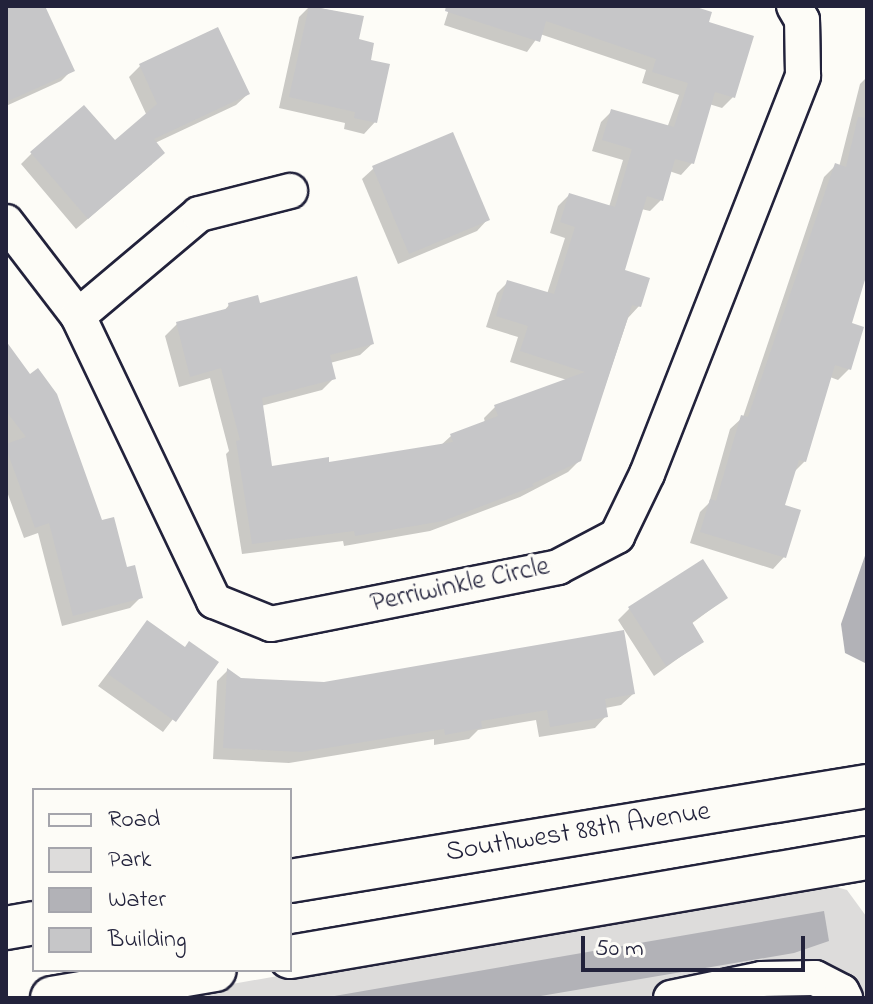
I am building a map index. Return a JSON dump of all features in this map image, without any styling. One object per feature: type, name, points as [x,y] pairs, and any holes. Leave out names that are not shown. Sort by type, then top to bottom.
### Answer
[{"type":"main road","name":"Southwest 88th Avenue","points":[[292,881],[867,786]]},
{"type":"main road","points":[[292,957],[867,858]]},
{"type":"main road","points":[[6,928],[32,923]]},
{"type":"main road","points":[[52,998],[203,972]]},
{"type":"street","name":"Perriwinkle Circle","points":[[6,222],[78,316],[128,414],[214,601],[271,624],[558,567],[617,536],[647,474],[803,75],[802,20],[794,6]]},
{"type":"street","points":[[78,316],[199,214],[290,191]]},
{"type":"street","points":[[671,998],[761,979],[815,978],[842,992],[845,998]]},
{"type":"green space","points":[[815,881],[847,890],[866,916],[867,998],[153,998]]},
{"type":"water","points":[[867,550],[867,664],[845,653],[841,624]]},
{"type":"water","points":[[824,911],[829,941],[794,953],[529,998],[323,998]]},
{"type":"building","points":[[6,6],[45,6],[75,71],[6,102]]},
{"type":"building","points":[[309,6],[364,16],[359,39],[374,43],[371,60],[390,64],[377,123],[354,118],[355,112],[289,97]]},
{"type":"building","points":[[446,6],[693,6],[712,12],[709,22],[754,36],[735,98],[715,92],[694,164],[675,159],[663,201],[647,196],[625,270],[650,278],[641,307],[632,305],[581,461],[532,484],[534,486],[443,521],[355,536],[354,531],[252,544],[236,441],[240,440],[221,368],[190,377],[176,322],[229,308],[228,303],[258,295],[260,303],[357,276],[374,344],[330,355],[336,379],[262,398],[272,466],[329,457],[329,462],[453,442],[450,434],[498,416],[494,405],[585,372],[520,351],[528,326],[496,316],[507,280],[554,294],[575,227],[560,222],[569,193],[615,207],[632,149],[602,140],[611,109],[674,127],[688,83],[652,72],[656,59],[546,21],[540,42],[445,11]]},
{"type":"building","points":[[218,27],[250,94],[154,139],[165,153],[88,219],[30,152],[84,105],[115,140],[157,104],[139,64]]},
{"type":"building","points":[[858,117],[867,118],[867,273],[852,323],[864,327],[851,370],[835,365],[806,462],[799,460],[785,505],[801,510],[786,558],[700,532],[710,499],[716,501],[741,415],[748,417],[835,163],[846,167]]},
{"type":"building","points":[[453,132],[490,220],[409,254],[372,166]]},
{"type":"building","points":[[6,341],[30,374],[38,368],[57,394],[102,520],[114,517],[127,567],[135,565],[143,598],[73,616],[49,523],[35,528],[6,448],[6,444],[26,437],[6,411]]},
{"type":"building","points":[[703,559],[728,598],[692,622],[704,642],[666,666],[628,607]]},
{"type":"building","points":[[147,620],[185,647],[189,641],[219,662],[176,722],[108,674]]},
{"type":"building","points":[[624,630],[635,694],[605,699],[608,717],[550,727],[547,710],[481,721],[482,728],[445,735],[444,729],[302,752],[223,748],[227,668],[241,678],[324,682]]}]
